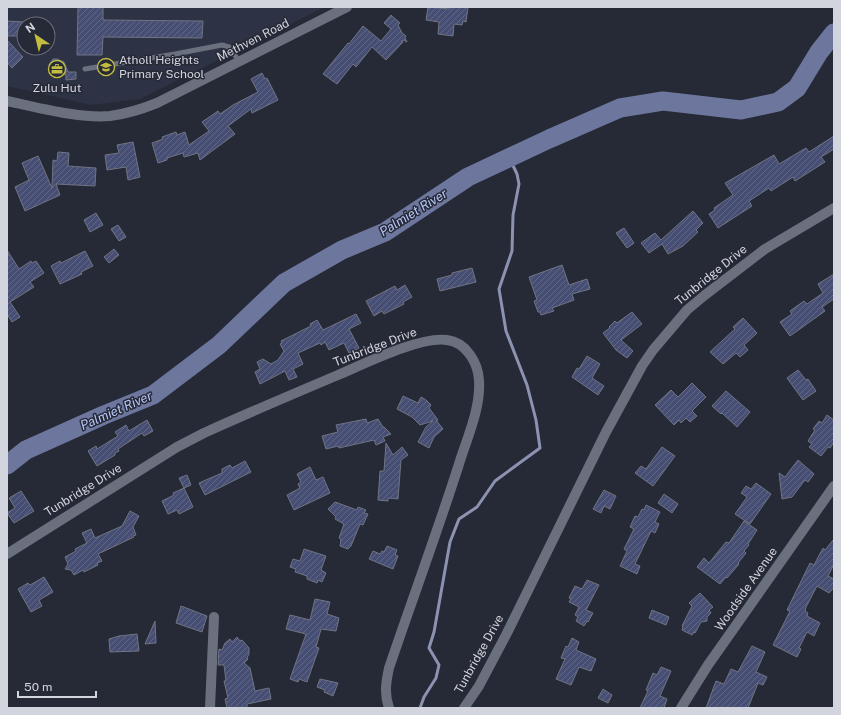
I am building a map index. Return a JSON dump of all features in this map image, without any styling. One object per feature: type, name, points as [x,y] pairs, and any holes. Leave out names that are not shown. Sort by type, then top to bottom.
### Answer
[{"type":"street","name":"Methven Road","points":[[8,103],[82,115],[110,116],[140,110],[157,103],[347,7]]},
{"type":"street","name":"Tunbridge Drive","points":[[464,708],[479,686],[507,633],[606,432],[642,366],[653,350],[687,310],[705,295],[765,249],[834,208]]},
{"type":"street","name":"Tunbridge Drive","points":[[7,554],[177,447],[204,433],[378,358],[424,341],[447,340],[460,344],[474,361],[478,372],[479,396],[452,486],[389,668],[386,701],[389,708]]},
{"type":"street","name":"Woodside Avenue","points":[[681,708],[708,665],[834,486]]},
{"type":"street","points":[[210,708],[214,617]]},
{"type":"lane","points":[[86,69],[222,45],[229,48],[239,61]]},
{"type":"shaded area","name":"Atholl Heights Primary School","points":[[7,7],[325,7],[140,99],[91,105],[7,86]]},
{"type":"building","points":[[78,7],[103,7],[103,20],[203,21],[202,38],[103,37],[102,55],[77,55]]},
{"type":"building","points":[[428,7],[450,9],[450,7],[468,7],[466,22],[463,21],[462,25],[454,24],[453,36],[438,34],[439,22],[426,20]]},
{"type":"building","points":[[391,15],[400,23],[398,25],[402,33],[406,36],[405,38],[407,42],[403,40],[401,41],[403,42],[386,60],[372,47],[356,67],[353,64],[337,84],[323,74],[363,26],[381,41],[391,29],[384,23]]},
{"type":"building","points":[[7,21],[16,22],[16,36],[7,36]]},
{"type":"building","points":[[7,40],[16,50],[16,56],[23,57],[12,68],[7,62]]},
{"type":"building","points":[[53,59],[64,62],[68,72],[76,72],[76,79],[66,80],[66,74],[57,76],[50,72],[49,65]]},
{"type":"building","points":[[262,73],[265,79],[267,78],[278,100],[252,113],[251,109],[228,126],[235,134],[200,160],[198,153],[184,157],[183,153],[167,158],[167,160],[158,163],[152,143],[163,139],[162,137],[176,132],[177,135],[185,132],[189,145],[209,131],[202,122],[218,111],[220,114],[233,105],[258,92],[251,79]]},
{"type":"building","points":[[834,136],[834,149],[821,157],[825,162],[795,181],[793,177],[771,191],[769,188],[749,201],[752,206],[718,228],[709,214],[715,210],[714,208],[733,195],[725,183],[774,155],[779,164],[806,148],[809,152]]},
{"type":"building","points":[[133,142],[140,177],[128,180],[126,167],[107,170],[105,155],[119,153],[117,145]]},
{"type":"building","points":[[58,152],[69,153],[68,166],[96,168],[95,186],[56,184],[60,195],[25,211],[15,187],[29,180],[22,163],[38,156],[52,188],[53,160],[57,161]]},
{"type":"building","points":[[693,211],[703,223],[696,230],[698,232],[683,246],[668,254],[662,244],[649,253],[641,243],[655,233],[661,240]]},
{"type":"building","points":[[96,213],[103,225],[90,232],[84,220]]},
{"type":"building","points":[[118,225],[126,237],[119,241],[111,229]]},
{"type":"building","points":[[624,228],[634,243],[627,248],[616,233]]},
{"type":"building","points":[[114,249],[119,255],[109,263],[104,257]]},
{"type":"building","points":[[7,250],[19,269],[31,261],[32,263],[36,261],[44,273],[30,282],[34,287],[10,302],[20,317],[12,322],[7,314]]},
{"type":"building","points":[[85,251],[93,266],[81,272],[82,274],[60,284],[51,266],[60,261],[61,263]]},
{"type":"building","points":[[562,265],[569,285],[587,279],[590,289],[572,294],[574,300],[552,308],[554,311],[541,315],[540,312],[538,312],[534,301],[537,300],[529,277]]},
{"type":"building","points":[[472,268],[476,282],[440,291],[437,279],[452,275],[452,273]]},
{"type":"building","points":[[834,274],[834,299],[822,307],[825,311],[790,336],[780,322],[792,314],[790,311],[804,301],[807,304],[823,293],[818,284]]},
{"type":"building","points":[[405,285],[412,297],[403,302],[404,304],[384,314],[382,311],[374,316],[366,301],[395,286],[397,290]]},
{"type":"building","points":[[632,312],[642,324],[621,340],[633,351],[627,358],[616,350],[603,333],[610,328],[609,327],[615,321],[617,323]]},
{"type":"building","points":[[356,314],[361,323],[349,329],[359,348],[349,353],[344,343],[329,350],[325,342],[321,345],[320,343],[298,353],[303,364],[293,369],[297,377],[289,380],[285,371],[260,384],[255,372],[260,369],[257,362],[263,359],[271,364],[278,360],[284,351],[280,344],[282,343],[281,341],[311,326],[310,324],[317,320],[323,330]]},
{"type":"building","points":[[743,318],[757,333],[744,345],[748,350],[740,357],[736,353],[723,364],[710,352],[735,329],[733,327]]},
{"type":"building","points":[[587,356],[600,364],[592,378],[604,386],[598,395],[572,377]]},
{"type":"building","points":[[798,370],[806,380],[808,379],[816,391],[803,400],[787,378]]},
{"type":"building","points":[[692,383],[706,397],[692,411],[697,416],[690,422],[686,418],[681,423],[679,420],[674,425],[655,405],[671,390],[678,397]]},
{"type":"building","points":[[726,391],[750,412],[737,427],[712,406]]},
{"type":"building","points":[[403,396],[418,403],[421,397],[426,400],[431,405],[429,408],[443,429],[434,437],[429,448],[418,442],[426,427],[433,421],[420,425],[412,417],[397,409]]},
{"type":"building","points":[[827,415],[834,420],[834,442],[821,456],[809,447],[812,444],[808,441],[815,430],[813,429],[819,421],[822,423]]},
{"type":"building","points":[[366,419],[367,423],[378,419],[383,427],[391,434],[383,437],[385,441],[376,445],[374,440],[339,448],[338,446],[326,449],[322,436],[338,432],[336,425]]},
{"type":"building","points":[[147,420],[153,431],[144,436],[142,433],[118,449],[119,451],[115,453],[115,455],[97,466],[88,451],[96,446],[97,449],[118,436],[115,432],[126,425],[129,431]]},
{"type":"building","points":[[386,443],[393,455],[402,447],[408,455],[401,460],[398,499],[388,498],[388,501],[378,500],[380,471],[384,471]]},
{"type":"building","points":[[662,447],[675,456],[653,486],[635,473],[641,466],[646,469]]},
{"type":"building","points":[[798,460],[814,474],[808,482],[805,480],[792,497],[782,499],[779,473],[785,477]]},
{"type":"building","points":[[245,461],[251,472],[205,495],[199,483],[222,473],[222,469],[230,465],[232,468]]},
{"type":"building","points":[[310,467],[316,480],[323,477],[330,493],[294,510],[287,495],[300,488],[298,484],[301,482],[297,474]]},
{"type":"building","points":[[187,475],[191,485],[184,488],[179,478]]},
{"type":"building","points":[[756,483],[771,494],[750,524],[735,514],[747,497],[741,493],[746,486],[751,489]]},
{"type":"building","points":[[184,488],[193,507],[179,514],[177,510],[168,514],[162,501],[174,495],[173,493]]},
{"type":"building","points":[[604,490],[616,496],[610,509],[604,506],[601,513],[593,509]]},
{"type":"building","points":[[21,491],[34,511],[14,523],[7,513],[15,508],[9,498]]},
{"type":"building","points":[[664,494],[678,504],[672,513],[658,503]]},
{"type":"building","points":[[335,502],[357,510],[358,507],[366,510],[364,513],[368,514],[363,525],[360,524],[351,546],[348,549],[340,546],[341,539],[339,538],[344,524],[335,519],[336,517],[328,509]]},
{"type":"building","points":[[646,505],[660,512],[655,522],[659,524],[655,533],[651,531],[635,564],[640,566],[637,574],[620,566],[627,551],[624,549],[634,529],[630,527],[635,516],[638,517]]},
{"type":"building","points":[[130,511],[139,516],[133,527],[136,535],[133,536],[134,537],[98,554],[102,561],[97,563],[98,565],[84,572],[83,570],[74,575],[71,570],[65,569],[68,564],[65,557],[76,551],[75,549],[87,543],[82,533],[91,529],[95,538],[122,526]]},
{"type":"building","points":[[744,521],[757,530],[744,551],[746,553],[738,563],[739,564],[720,584],[697,567],[704,558],[709,563],[726,542],[729,543]]},
{"type":"building","points":[[834,539],[834,564],[828,576],[834,579],[834,587],[829,593],[817,586],[805,611],[808,613],[807,616],[820,623],[814,636],[807,632],[799,648],[801,649],[797,657],[773,645],[790,611],[787,610],[810,563],[814,565],[823,548],[825,550]]},
{"type":"building","points":[[387,546],[397,550],[395,555],[398,556],[393,569],[369,559],[373,551],[380,554],[382,551],[384,552]]},
{"type":"building","points":[[304,549],[326,556],[321,570],[326,573],[322,582],[318,580],[317,583],[307,579],[307,576],[295,572],[296,569],[290,567],[293,559],[300,561]]},
{"type":"building","points":[[44,577],[53,592],[39,600],[42,606],[31,612],[18,589],[28,583],[30,585]]},
{"type":"building","points":[[587,580],[599,585],[586,610],[593,613],[584,626],[576,621],[578,617],[575,615],[579,607],[569,602],[571,599],[569,598],[575,586],[582,589]]},
{"type":"building","points":[[700,593],[713,607],[709,610],[711,613],[707,617],[707,621],[701,622],[695,633],[694,632],[692,635],[682,630],[682,626],[692,606],[689,603]]},
{"type":"building","points":[[315,599],[330,602],[327,614],[339,618],[336,631],[321,629],[316,647],[319,648],[307,682],[299,679],[298,682],[290,679],[306,634],[286,629],[290,615],[310,620]]},
{"type":"building","points":[[181,606],[207,616],[202,632],[176,623]]},
{"type":"building","points":[[652,610],[669,617],[666,625],[649,618]]},
{"type":"building","points":[[155,621],[156,643],[145,644]]},
{"type":"building","points":[[137,634],[139,651],[110,652],[109,639]]},
{"type":"building","points":[[237,637],[249,648],[248,659],[244,663],[250,668],[255,691],[269,688],[271,699],[247,704],[247,708],[227,708],[225,699],[228,698],[224,681],[226,681],[224,665],[218,665],[219,649],[222,650],[225,643],[230,639],[232,642]]},
{"type":"building","points":[[572,638],[579,642],[576,650],[596,659],[591,671],[579,667],[571,685],[556,679],[565,659],[561,658],[566,646],[568,647]]},
{"type":"building","points":[[752,646],[765,652],[756,672],[767,677],[763,685],[758,683],[748,708],[706,708],[716,681],[724,684],[731,669],[738,672]]},
{"type":"building","points":[[661,667],[671,671],[660,696],[667,699],[664,708],[640,708],[648,691],[646,690],[653,673],[657,675]]},
{"type":"building","points":[[320,679],[338,683],[333,696],[324,692],[325,690],[317,687]]},
{"type":"building","points":[[603,689],[612,695],[608,703],[598,698]]},
{"type":"waterway","name":"Palmiet River","points":[[7,465],[26,450],[153,395],[219,345],[284,283],[342,250],[385,232],[468,177],[620,108],[663,101],[741,110],[778,102],[797,88],[819,52],[834,33]]},
{"type":"waterway","points":[[420,708],[424,697],[436,678],[439,665],[429,648],[434,632],[450,542],[459,519],[477,507],[495,481],[540,448],[536,420],[527,385],[506,331],[499,289],[512,251],[513,215],[519,184],[517,174],[509,157]]},
{"type":"place","name":"Atholl Heights Primary School","points":[[106,67]]},
{"type":"place","name":"Zulu Hut","points":[[57,69]]}]
